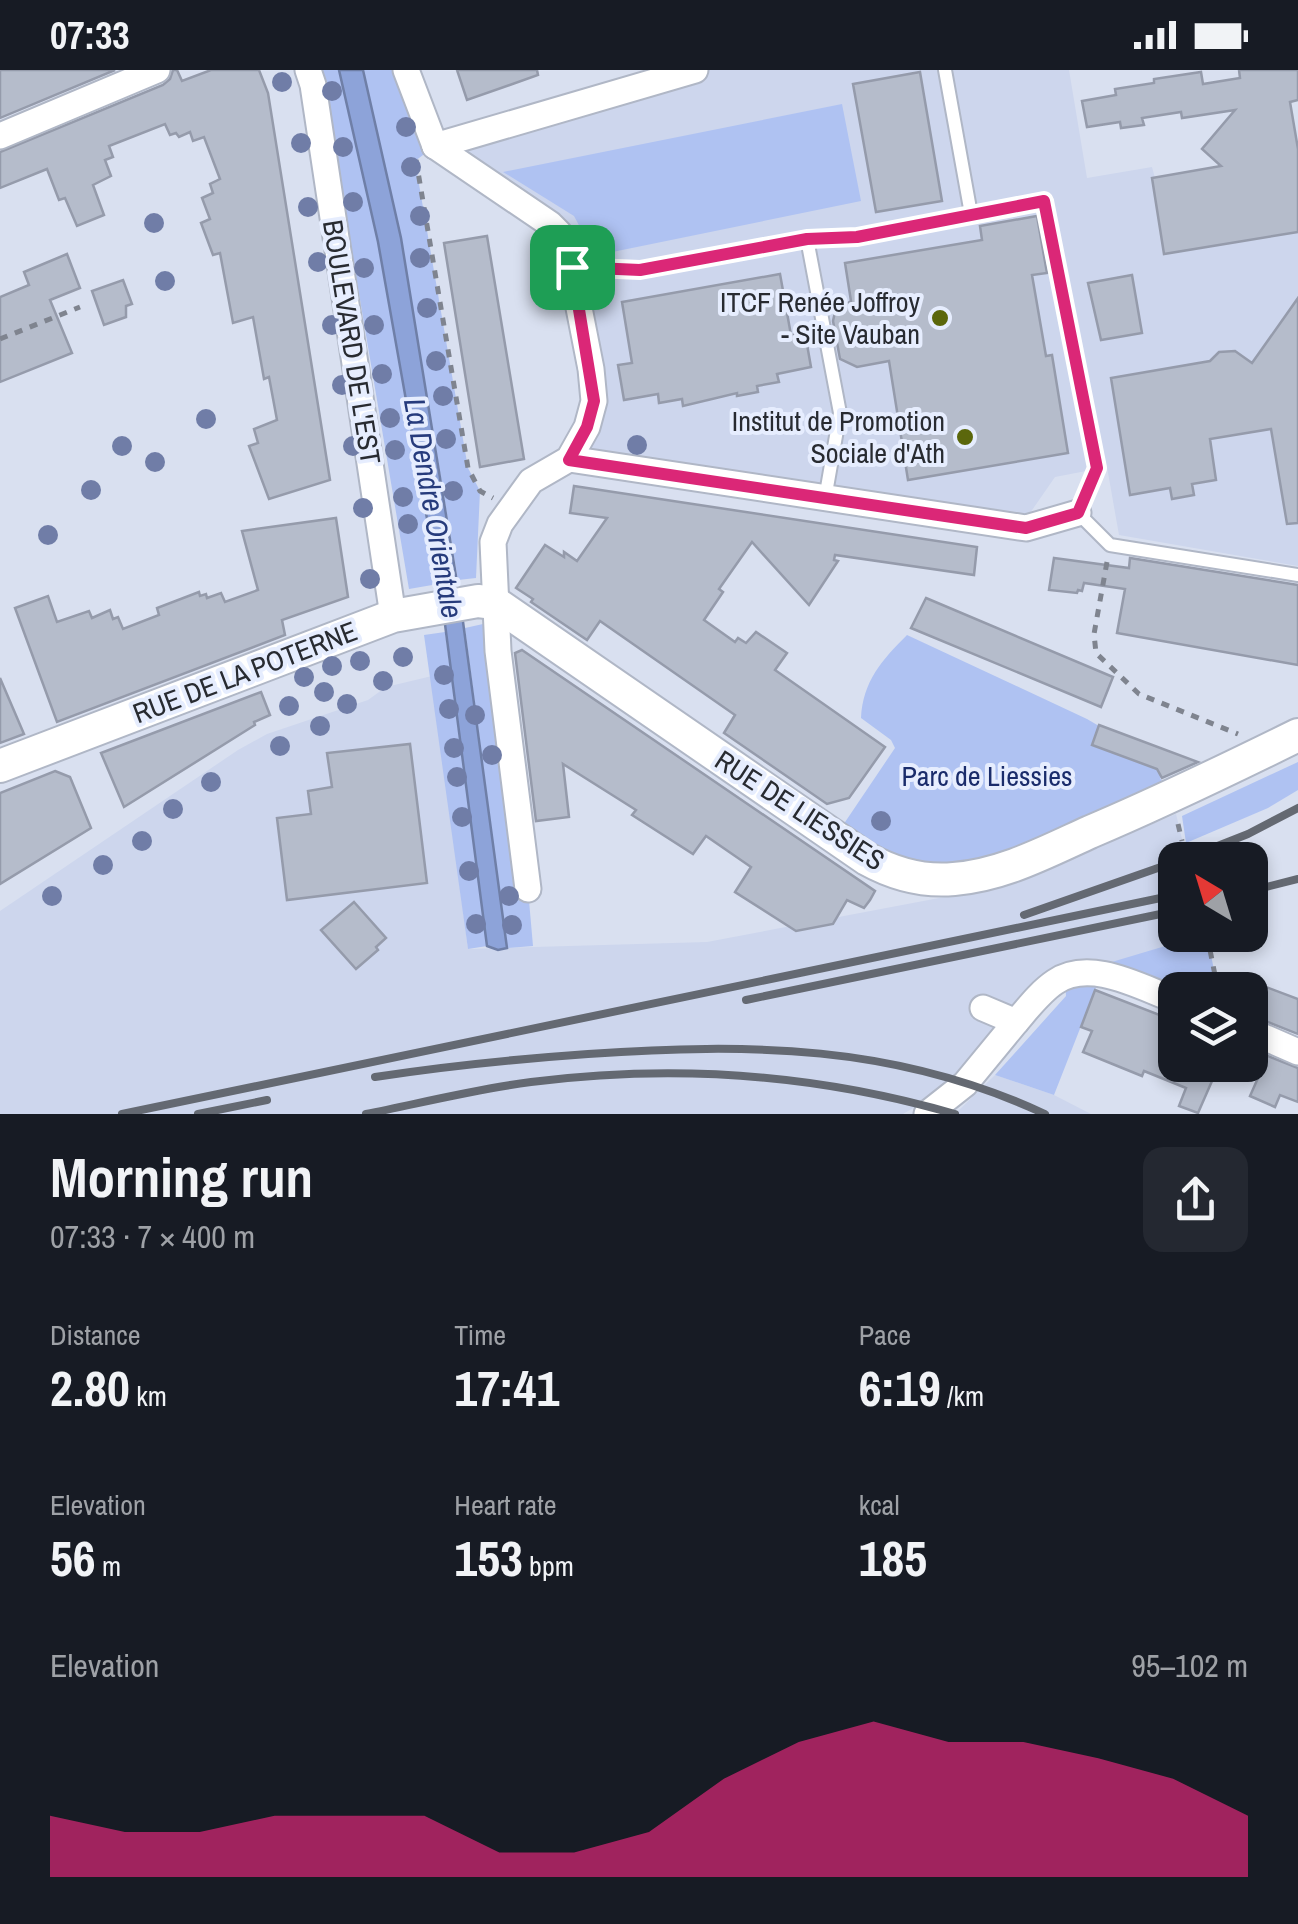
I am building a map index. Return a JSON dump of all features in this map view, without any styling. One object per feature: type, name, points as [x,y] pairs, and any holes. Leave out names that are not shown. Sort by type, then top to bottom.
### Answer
[{"type":"street","points":[[0,136],[157,70]]},
{"type":"street","name":"BOULEVARD DE L'EST","points":[[308,70],[408,613]]},
{"type":"street","points":[[406,70],[435,146],[550,224],[566,245],[594,401],[587,427],[569,460],[531,481],[510,508],[493,542],[498,652],[528,889]]},
{"type":"street","points":[[435,146],[695,70]]},
{"type":"street","points":[[569,460],[1026,528],[1078,513]]},
{"type":"street","name":"RUE DE LA POTERNE","points":[[0,766],[408,613],[478,601],[496,603]]},
{"type":"street","name":"RUE DE LIESSIES","points":[[496,603],[866,858],[920,879],[975,876],[1012,867],[1298,736]]},
{"type":"street","points":[[927,1114],[965,1084],[1050,984],[1065,976],[1080,972],[1122,980],[1158,994]]},
{"type":"street","points":[[983,1008],[1016,1022]]},
{"type":"street","points":[[1268,1039],[1298,1052]]},
{"type":"lane","points":[[945,70],[971,214]]},
{"type":"lane","points":[[572,267],[640,270],[807,239],[857,237],[1044,201],[1097,468],[1078,513],[1110,544],[1298,575]]},
{"type":"lane","points":[[807,239],[840,413],[825,499]]},
{"type":"path","points":[[435,146],[415,160],[468,468],[480,490],[510,508]]},
{"type":"path","points":[[0,339],[80,306]]},
{"type":"path","points":[[1110,544],[1094,634],[1096,652],[1139,694],[1238,734]]},
{"type":"shaded area","name":"ITCF Renée Joffroy - Site Vauban","points":[[695,70],[1069,70],[1087,178],[1152,167],[1155,178],[1298,151],[1298,566],[1119,535],[1107,467],[1055,477],[1028,516],[569,459],[587,427],[566,245],[435,146]]},
{"type":"shaded area","points":[[432,676],[468,949],[707,942],[955,895],[1023,878],[1176,814],[1183,842],[1158,842],[1158,949],[1080,973],[927,1100],[903,1114],[0,1114],[0,911],[238,750],[267,734],[368,700],[386,687]]},
{"type":"shaded area","points":[[995,1075],[1054,1095],[1091,1114],[955,1114]]},
{"type":"green space","points":[[318,70],[339,70],[356,133],[395,326],[438,584],[409,589],[323,81]]},
{"type":"green space","points":[[363,70],[406,70],[435,146],[415,161],[468,468],[480,491],[476,578],[458,580],[401,238]]},
{"type":"green space","points":[[842,104],[861,201],[588,257],[574,216],[503,172]]},
{"type":"green space","points":[[483,624],[528,889],[533,946],[507,948],[465,628]]},
{"type":"green space","points":[[445,632],[487,946],[468,949],[424,635]]},
{"type":"green space","name":"Parc de Liessies","points":[[907,635],[1087,719],[1176,771],[1160,778],[1172,797],[951,879],[835,837],[895,748],[891,740],[861,718],[875,672]]},
{"type":"green space","points":[[1298,762],[1298,790],[1268,808],[1188,842],[1182,816]]},
{"type":"green space","points":[[1158,948],[1158,952],[1210,952],[1214,972],[1158,972],[1158,987],[1101,975],[1054,1095],[995,1075],[1066,996],[1065,976]]},
{"type":"water","name":"La Dendre Orientale","points":[[339,70],[363,70],[401,238],[461,607],[507,948],[498,950],[487,946],[443,609],[378,242]]},
{"type":"building","points":[[0,70],[115,70],[0,118]]},
{"type":"building","points":[[177,70],[182,81],[211,70],[259,70],[268,93],[330,480],[269,499],[249,446],[258,443],[254,429],[277,420],[269,377],[264,379],[253,317],[233,323],[220,253],[213,255],[201,223],[210,219],[202,198],[213,193],[210,184],[220,179],[204,137],[193,141],[190,132],[179,137],[176,133],[170,135],[165,124],[109,146],[113,157],[105,160],[111,176],[93,185],[104,215],[77,226],[65,198],[59,200],[47,169],[0,188],[0,152],[163,85]]},
{"type":"building","points":[[457,70],[537,70],[538,75],[467,100]]},
{"type":"building","points":[[1239,70],[1298,70],[1298,100],[1290,102],[1298,149],[1298,232],[1164,254],[1152,178],[1221,166],[1202,149],[1235,110],[1182,118],[1181,112],[1142,118],[1144,125],[1121,128],[1120,122],[1087,127],[1082,101],[1116,95],[1115,89],[1154,83],[1154,79],[1201,72],[1203,84],[1240,78]]},
{"type":"building","points":[[920,72],[942,201],[876,212],[853,84]]},
{"type":"building","points":[[1037,216],[1047,273],[1032,275],[1046,356],[1052,355],[1068,453],[908,480],[889,361],[857,367],[840,359],[833,321],[835,312],[851,301],[845,263],[982,240],[980,226]]},
{"type":"building","points":[[487,236],[524,459],[480,467],[444,243]]},
{"type":"building","points":[[67,254],[80,288],[50,300],[72,353],[0,382],[0,297],[29,285],[24,272]]},
{"type":"building","points":[[780,274],[791,335],[805,333],[811,367],[777,374],[779,382],[757,386],[758,392],[683,406],[682,399],[659,403],[658,394],[624,400],[618,365],[632,363],[622,302]]},
{"type":"building","points":[[1132,275],[1142,333],[1101,340],[1088,283]]},
{"type":"building","points":[[123,280],[132,304],[126,306],[126,317],[104,325],[92,291]]},
{"type":"building","points":[[1298,298],[1298,523],[1287,524],[1271,429],[1210,439],[1216,480],[1192,484],[1194,495],[1172,499],[1170,488],[1130,495],[1111,378],[1210,361],[1219,352],[1235,351],[1252,363]]},
{"type":"building","points":[[574,486],[977,547],[974,575],[835,555],[834,560],[838,561],[809,605],[752,542],[719,589],[723,592],[704,620],[735,642],[738,638],[746,643],[756,632],[787,653],[775,670],[885,747],[849,798],[827,804],[724,733],[735,715],[600,621],[587,640],[516,588],[545,545],[577,561],[607,518],[570,513]]},
{"type":"building","points":[[336,518],[348,597],[282,620],[285,635],[57,722],[15,608],[48,596],[57,622],[89,611],[92,618],[110,610],[123,629],[159,615],[157,608],[199,592],[207,598],[221,593],[225,602],[258,590],[242,531]]},
{"type":"building","points":[[1054,558],[1129,568],[1130,558],[1298,585],[1298,665],[1117,633],[1125,589],[1084,583],[1077,593],[1049,590]]},
{"type":"building","points":[[926,598],[1113,677],[1101,707],[911,628]]},
{"type":"building","points":[[522,650],[875,891],[870,900],[864,908],[847,900],[833,924],[796,931],[735,892],[751,867],[706,836],[693,854],[632,815],[636,810],[563,764],[569,817],[536,821],[515,653]]},
{"type":"building","points":[[0,678],[24,734],[0,743]]},
{"type":"building","points":[[261,692],[270,715],[124,807],[101,753]]},
{"type":"building","points":[[1099,725],[1198,762],[1162,778],[1157,769],[1092,745]]},
{"type":"building","points":[[410,744],[427,883],[287,900],[277,818],[311,814],[308,791],[332,787],[327,753]]},
{"type":"building","points":[[55,771],[70,777],[91,828],[0,884],[0,793]]},
{"type":"building","points":[[354,902],[386,938],[356,969],[321,930]]},
{"type":"building","points":[[1268,988],[1298,999],[1298,1034],[1268,1022]]},
{"type":"building","points":[[1095,990],[1158,1014],[1158,1077],[1144,1071],[1142,1076],[1083,1052],[1092,1031],[1081,1027]]},
{"type":"building","points":[[1268,1056],[1298,1068],[1298,1102],[1280,1095],[1275,1107],[1250,1096],[1256,1082],[1268,1082]]},
{"type":"building","points":[[1171,1082],[1212,1082],[1198,1113],[1179,1106],[1186,1088]]},
{"type":"railway","points":[[1228,842],[1298,808]]},
{"type":"railway","points":[[1024,915],[1158,868]]},
{"type":"railway","points":[[1268,886],[1298,879]]},
{"type":"railway","points":[[122,1114],[1158,899]]},
{"type":"railway","points":[[746,1000],[1158,915]]},
{"type":"railway","points":[[375,1077],[588,1054],[764,1050],[877,1061],[989,1091],[1045,1114]]},
{"type":"railway","points":[[366,1114],[531,1082],[638,1074],[744,1076],[798,1082],[903,1100],[955,1114]]},
{"type":"railway","points":[[198,1114],[267,1100]]},
{"type":"place","name":"ITCF Renée Joffroy - Site Vauban","points":[[940,318]]},
{"type":"place","name":"Institut de Promotion Sociale d'Ath","points":[[965,437]]},
{"type":"route","points":[[1044,201],[1097,468],[1078,513],[1026,528],[569,460],[587,427],[594,401],[572,267],[640,270],[807,239],[857,237],[1044,201]]}]
